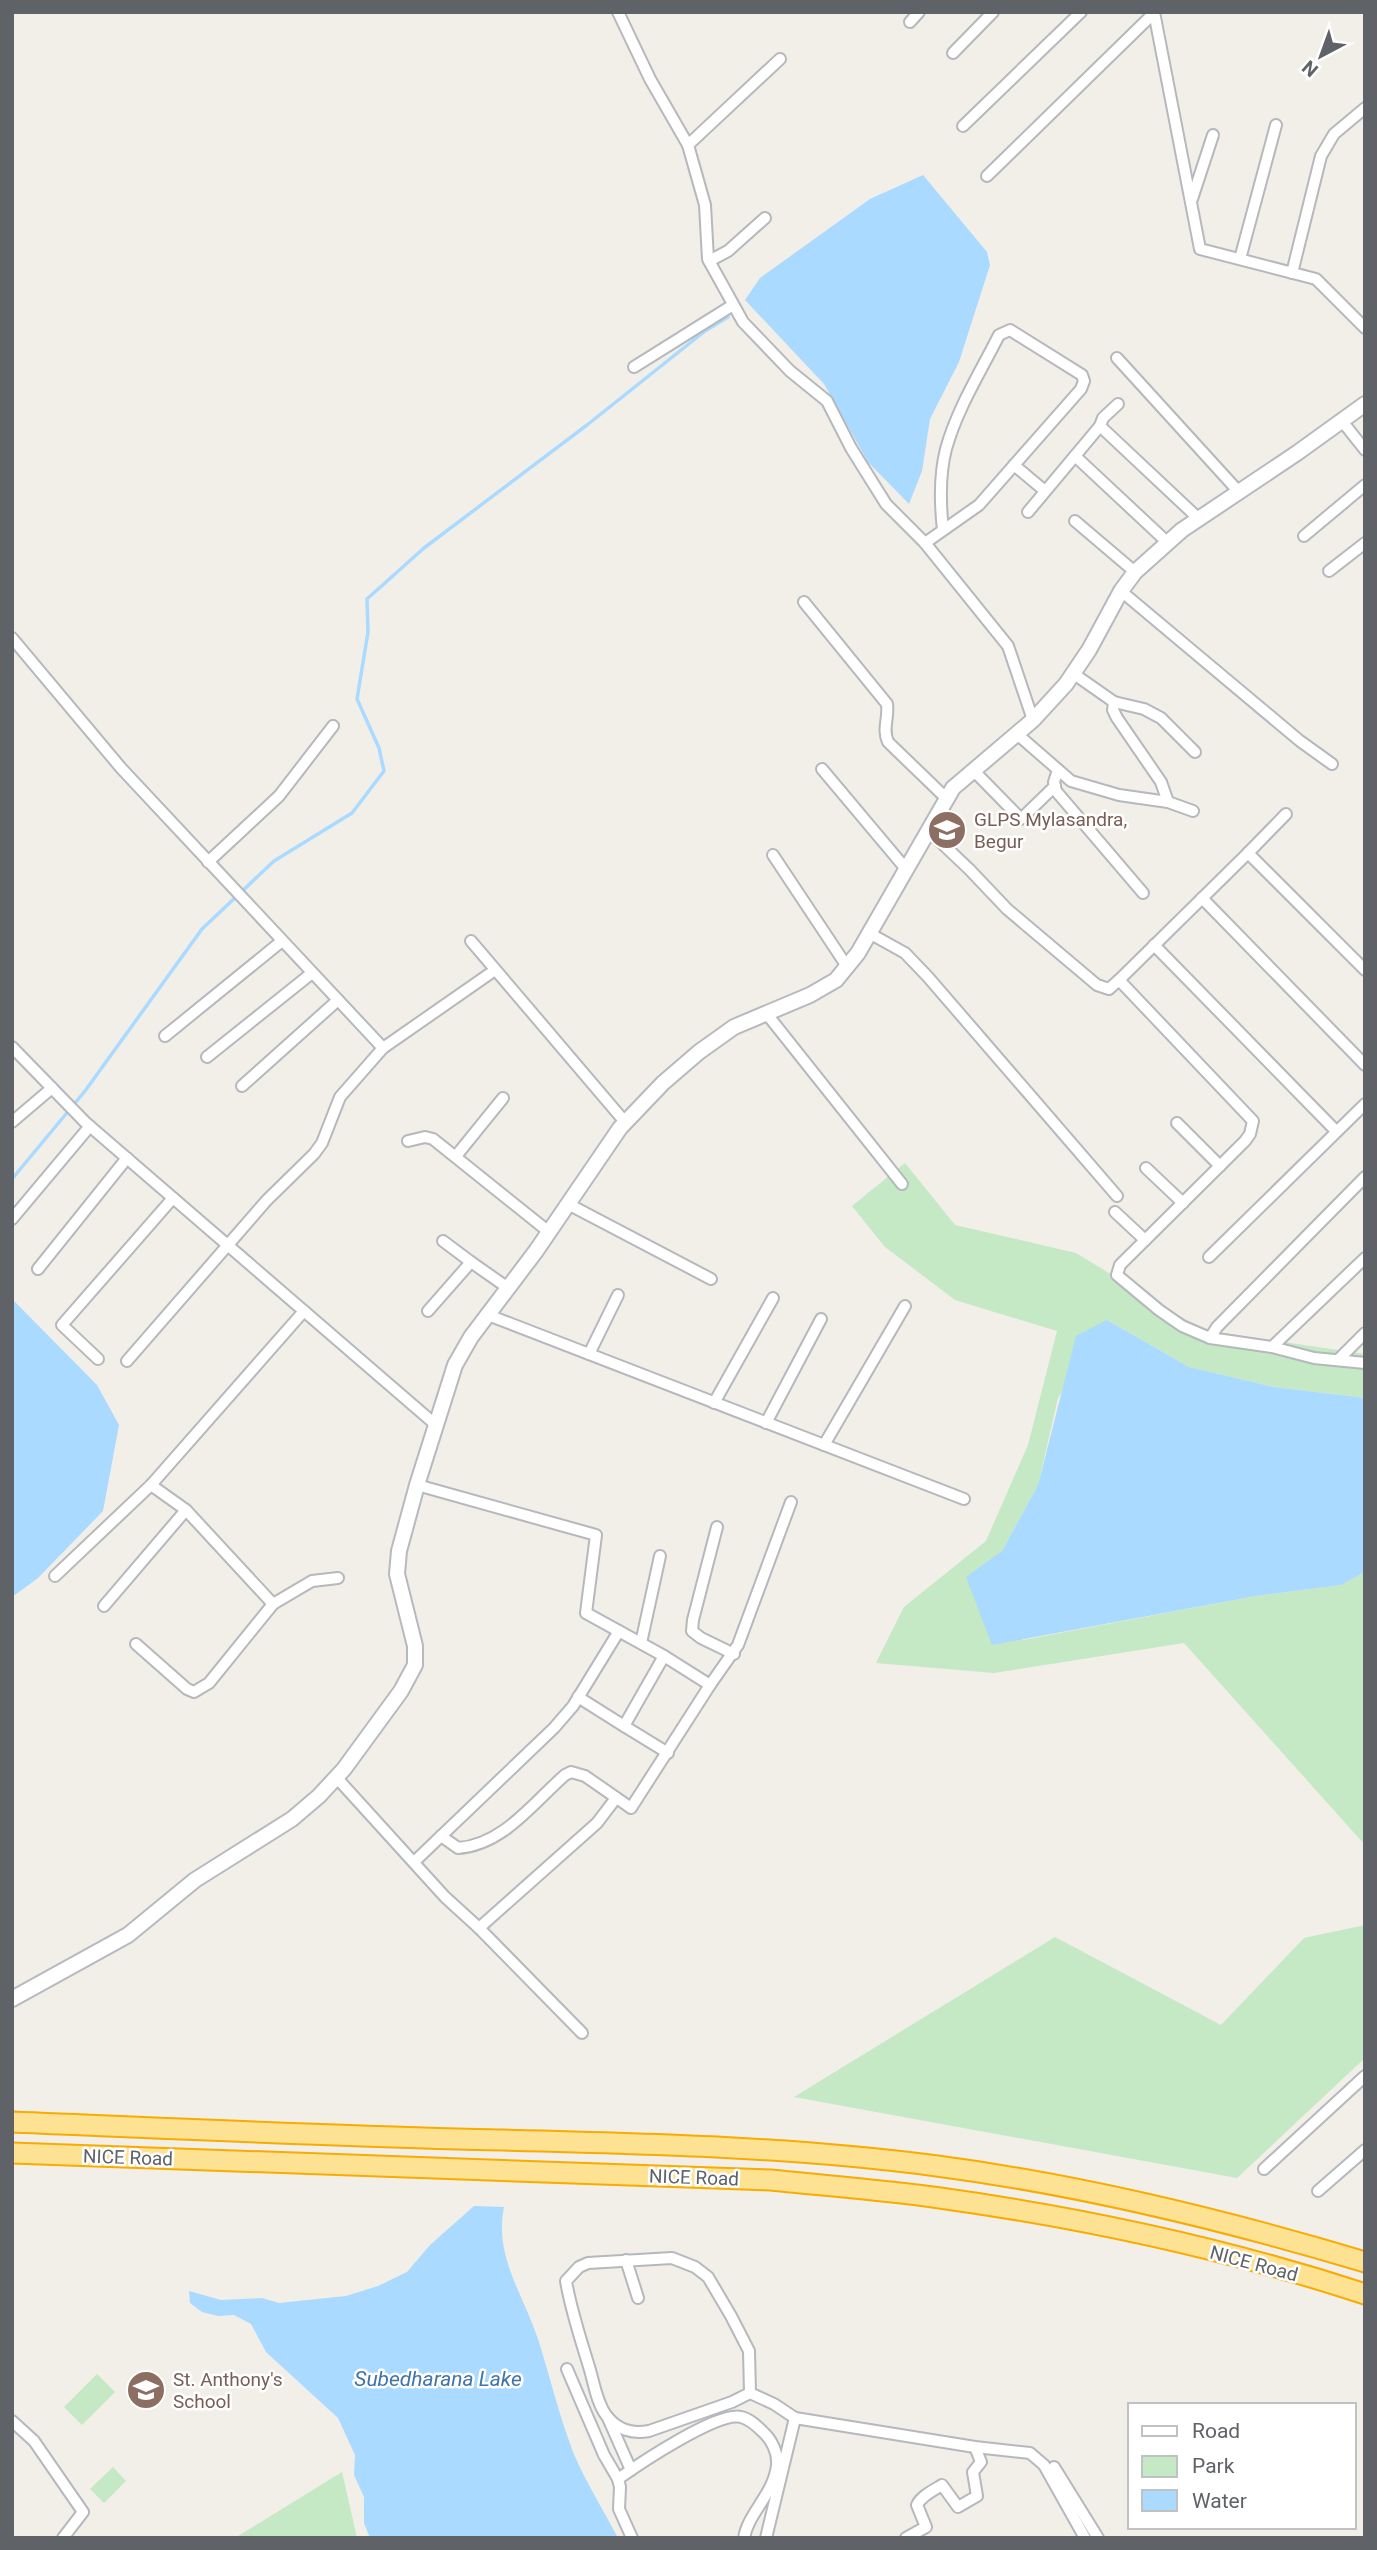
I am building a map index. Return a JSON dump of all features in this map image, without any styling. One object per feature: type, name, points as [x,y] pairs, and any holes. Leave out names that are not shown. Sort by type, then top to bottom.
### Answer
[{"type":"highway","name":"NICE Road","points":[[12,2122],[285,2134],[752,2148],[883,2160],[1029,2180],[1118,2198],[1223,2222],[1365,2262]]},
{"type":"highway","name":"NICE Road","points":[[12,2152],[771,2180],[869,2190],[941,2198],[1086,2222],[1264,2265],[1365,2294]]},
{"type":"street","points":[[618,12],[650,79],[688,145],[705,205],[709,261],[733,304],[743,321],[790,371],[827,401],[850,449],[886,503],[925,543],[1007,646],[1033,720]]},
{"type":"street","points":[[909,22],[919,12]]},
{"type":"street","points":[[953,53],[993,12]]},
{"type":"street","points":[[963,126],[1081,12]]},
{"type":"street","points":[[987,176],[1154,13]]},
{"type":"street","points":[[1154,13],[1200,249],[1316,279],[1365,328]]},
{"type":"street","points":[[688,145],[780,59]]},
{"type":"street","points":[[1292,273],[1321,156],[1334,134],[1365,108]]},
{"type":"street","points":[[1240,259],[1276,125]]},
{"type":"street","points":[[1191,201],[1213,135]]},
{"type":"street","points":[[709,261],[728,251],[765,218]]},
{"type":"street","points":[[634,367],[733,304]]},
{"type":"street","points":[[925,543],[979,505],[1076,396],[1084,381],[1076,370],[1010,330],[999,335],[962,409],[946,449],[941,481],[943,530]]},
{"type":"street","points":[[1118,358],[1239,492]]},
{"type":"street","points":[[1028,512],[1100,426],[1103,418],[1118,404]]},
{"type":"street","points":[[12,1999],[128,1934],[195,1880],[292,1819],[337,1777],[401,1691],[415,1665],[415,1646],[397,1574],[399,1551],[416,1485],[455,1365],[471,1337],[549,1232],[625,1122],[663,1083],[734,1027],[810,995],[848,968],[953,788],[1033,720],[1074,674],[1121,591],[1135,572],[1167,542],[1365,404]]},
{"type":"street","points":[[1342,421],[1365,450]]},
{"type":"street","points":[[1100,426],[1199,519]]},
{"type":"street","points":[[1076,456],[1167,542]]},
{"type":"street","points":[[1014,465],[1045,491]]},
{"type":"street","points":[[1304,536],[1365,485]]},
{"type":"street","points":[[1075,521],[1135,572]]},
{"type":"street","points":[[1329,571],[1365,543]]},
{"type":"street","points":[[1121,591],[1300,741],[1332,764]]},
{"type":"street","points":[[804,602],[887,704],[884,733],[888,742],[947,799]]},
{"type":"street","points":[[12,638],[121,768],[383,1048]]},
{"type":"street","points":[[1074,674],[1114,702],[1144,709],[1161,718],[1195,752]]},
{"type":"street","points":[[1114,702],[1113,709],[1117,718],[1161,782],[1168,802]]},
{"type":"street","points":[[208,862],[279,796],[333,726]]},
{"type":"street","points":[[1017,734],[1072,781],[1091,789],[1168,802],[1193,811]]},
{"type":"street","points":[[822,769],[906,869]]},
{"type":"street","points":[[1058,770],[1054,782],[1063,799],[1143,892]]},
{"type":"street","points":[[974,771],[1021,819],[1055,786]]},
{"type":"street","points":[[929,831],[970,869],[1007,909],[1097,985],[1109,989],[1286,814]]},
{"type":"street","points":[[1248,853],[1365,970]]},
{"type":"street","points":[[773,855],[848,968]]},
{"type":"street","points":[[1202,898],[1365,1065]]},
{"type":"street","points":[[869,933],[905,953],[928,977],[1117,1196]]},
{"type":"street","points":[[165,1036],[282,941]]},
{"type":"street","points":[[471,941],[625,1122]]},
{"type":"street","points":[[1154,945],[1336,1131]]},
{"type":"street","points":[[127,1361],[267,1200],[314,1154],[322,1143],[340,1097],[383,1048],[495,970]]},
{"type":"street","points":[[207,1057],[312,973]]},
{"type":"street","points":[[1119,980],[1253,1121],[1250,1134],[1120,1265],[1118,1275],[1182,1326],[1210,1338],[1314,1358],[1365,1363]]},
{"type":"street","points":[[242,1087],[338,1000]]},
{"type":"street","points":[[766,1013],[902,1184]]},
{"type":"street","points":[[14,1053],[90,1126],[436,1425]]},
{"type":"street","points":[[12,1122],[52,1088]]},
{"type":"street","points":[[456,1156],[503,1098]]},
{"type":"street","points":[[1209,1257],[1365,1104]]},
{"type":"street","points":[[1177,1124],[1220,1166]]},
{"type":"street","points":[[12,1219],[90,1126]]},
{"type":"street","points":[[408,1140],[425,1137],[433,1139],[549,1232]]},
{"type":"street","points":[[38,1269],[127,1158]]},
{"type":"street","points":[[1146,1168],[1183,1203]]},
{"type":"street","points":[[1210,1338],[1217,1327],[1365,1177]]},
{"type":"street","points":[[98,1359],[62,1325],[173,1198]]},
{"type":"street","points":[[568,1204],[711,1279]]},
{"type":"street","points":[[1115,1212],[1145,1240]]},
{"type":"street","points":[[443,1241],[508,1288]]},
{"type":"street","points":[[1272,1348],[1365,1258]]},
{"type":"street","points":[[428,1311],[471,1262]]},
{"type":"street","points":[[589,1354],[618,1295]]},
{"type":"street","points":[[714,1402],[773,1298]]},
{"type":"street","points":[[824,1445],[905,1306]]},
{"type":"street","points":[[55,1576],[151,1485],[304,1311]]},
{"type":"street","points":[[488,1315],[964,1499]]},
{"type":"street","points":[[766,1423],[821,1319]]},
{"type":"street","points":[[1338,1360],[1365,1333]]},
{"type":"street","points":[[151,1485],[186,1510],[273,1604]]},
{"type":"street","points":[[416,1485],[596,1535],[586,1613],[642,1643],[710,1685]]},
{"type":"street","points":[[441,1836],[458,1848],[481,1844],[497,1836],[565,1774],[572,1772],[585,1776],[631,1808],[710,1685],[734,1654],[791,1502]]},
{"type":"street","points":[[104,1605],[186,1510]]},
{"type":"street","points":[[717,1527],[692,1626],[696,1634],[734,1654]]},
{"type":"street","points":[[642,1643],[660,1556]]},
{"type":"street","points":[[136,1644],[187,1689],[194,1692],[209,1683],[273,1604],[312,1581],[338,1578]]},
{"type":"street","points":[[414,1862],[554,1728],[578,1697],[619,1631]]},
{"type":"street","points":[[624,1726],[664,1656]]},
{"type":"street","points":[[578,1697],[668,1753]]},
{"type":"street","points":[[337,1777],[445,1897],[582,2033]]},
{"type":"street","points":[[479,1928],[597,1822],[615,1798]]},
{"type":"street","points":[[1264,2169],[1365,2076]]},
{"type":"street","points":[[1318,2191],[1365,2150]]},
{"type":"street","points":[[631,2470],[599,2399],[572,2313],[566,2281],[579,2267],[588,2263],[672,2258],[695,2267],[708,2277],[749,2351],[750,2393]]},
{"type":"street","points":[[626,2260],[638,2298]]},
{"type":"street","points":[[568,2368],[604,2455],[618,2479],[619,2509],[632,2538]]},
{"type":"street","points":[[607,2416],[625,2430],[637,2433],[732,2402],[750,2393]]},
{"type":"street","points":[[750,2393],[795,2418],[975,2448],[1030,2453],[1044,2465],[1085,2538]]},
{"type":"street","points":[[618,2479],[673,2443],[724,2419],[739,2416],[748,2420],[770,2438],[776,2453],[777,2466],[767,2498],[753,2516],[744,2538]]},
{"type":"street","points":[[768,2537],[795,2418]]},
{"type":"street","points":[[12,2421],[34,2441],[83,2512],[63,2538]]},
{"type":"street","points":[[906,2538],[926,2527],[917,2505],[918,2500],[942,2485],[958,2507],[977,2496],[973,2472],[981,2462],[975,2448]]},
{"type":"street","points":[[1054,2467],[1098,2538]]},
{"type":"green space","points":[[905,1163],[955,1225],[1076,1253],[1203,1330],[1365,1354],[1365,1398],[1274,1387],[1189,1367],[1107,1320],[1058,1398],[1038,1485],[1002,1551],[1023,1640],[1256,1596],[1341,1585],[1365,1572],[1365,1845],[1184,1643],[994,1673],[876,1663],[904,1607],[986,1541],[1028,1445],[1057,1331],[955,1300],[885,1247],[852,1206]]},
{"type":"green space","points":[[1365,1925],[1365,2058],[1237,2178],[794,2097],[1055,1937],[1221,2025],[1304,1938]]},
{"type":"green space","points":[[97,2374],[115,2392],[82,2425],[64,2407]]},
{"type":"green space","points":[[113,2467],[126,2481],[104,2503],[90,2489]]},
{"type":"green space","points":[[342,2472],[357,2538],[236,2538],[238,2536]]},
{"type":"water","points":[[923,175],[987,252],[990,265],[959,362],[930,419],[922,471],[909,504],[868,462],[824,384],[745,300],[760,278],[870,199]]},
{"type":"water","points":[[12,1299],[97,1385],[119,1425],[103,1511],[38,1578],[12,1597]]},
{"type":"water","points":[[1107,1320],[1189,1367],[1274,1387],[1365,1398],[1365,1572],[1341,1585],[1256,1596],[992,1645],[966,1577],[1002,1551],[1038,1485],[1076,1336]]},
{"type":"water","name":"Subedharana Lake","points":[[474,2206],[504,2207],[502,2225],[506,2258],[538,2339],[573,2452],[618,2538],[370,2538],[364,2523],[364,2497],[354,2475],[355,2455],[338,2418],[266,2352],[251,2324],[234,2315],[218,2316],[202,2312],[190,2303],[189,2291],[221,2300],[262,2298],[279,2303],[346,2296],[378,2286],[407,2272],[430,2245]]},
{"type":"waterway","points":[[12,1179],[85,1091],[202,929],[274,861],[352,813],[384,771],[379,748],[357,699],[368,632],[367,599],[424,548],[587,425],[705,331],[728,317]]},
{"type":"place","name":"GLPS Mylasandra, Begur","points":[[947,830]]},
{"type":"place","name":"St. Anthony's School","points":[[146,2390]]}]
